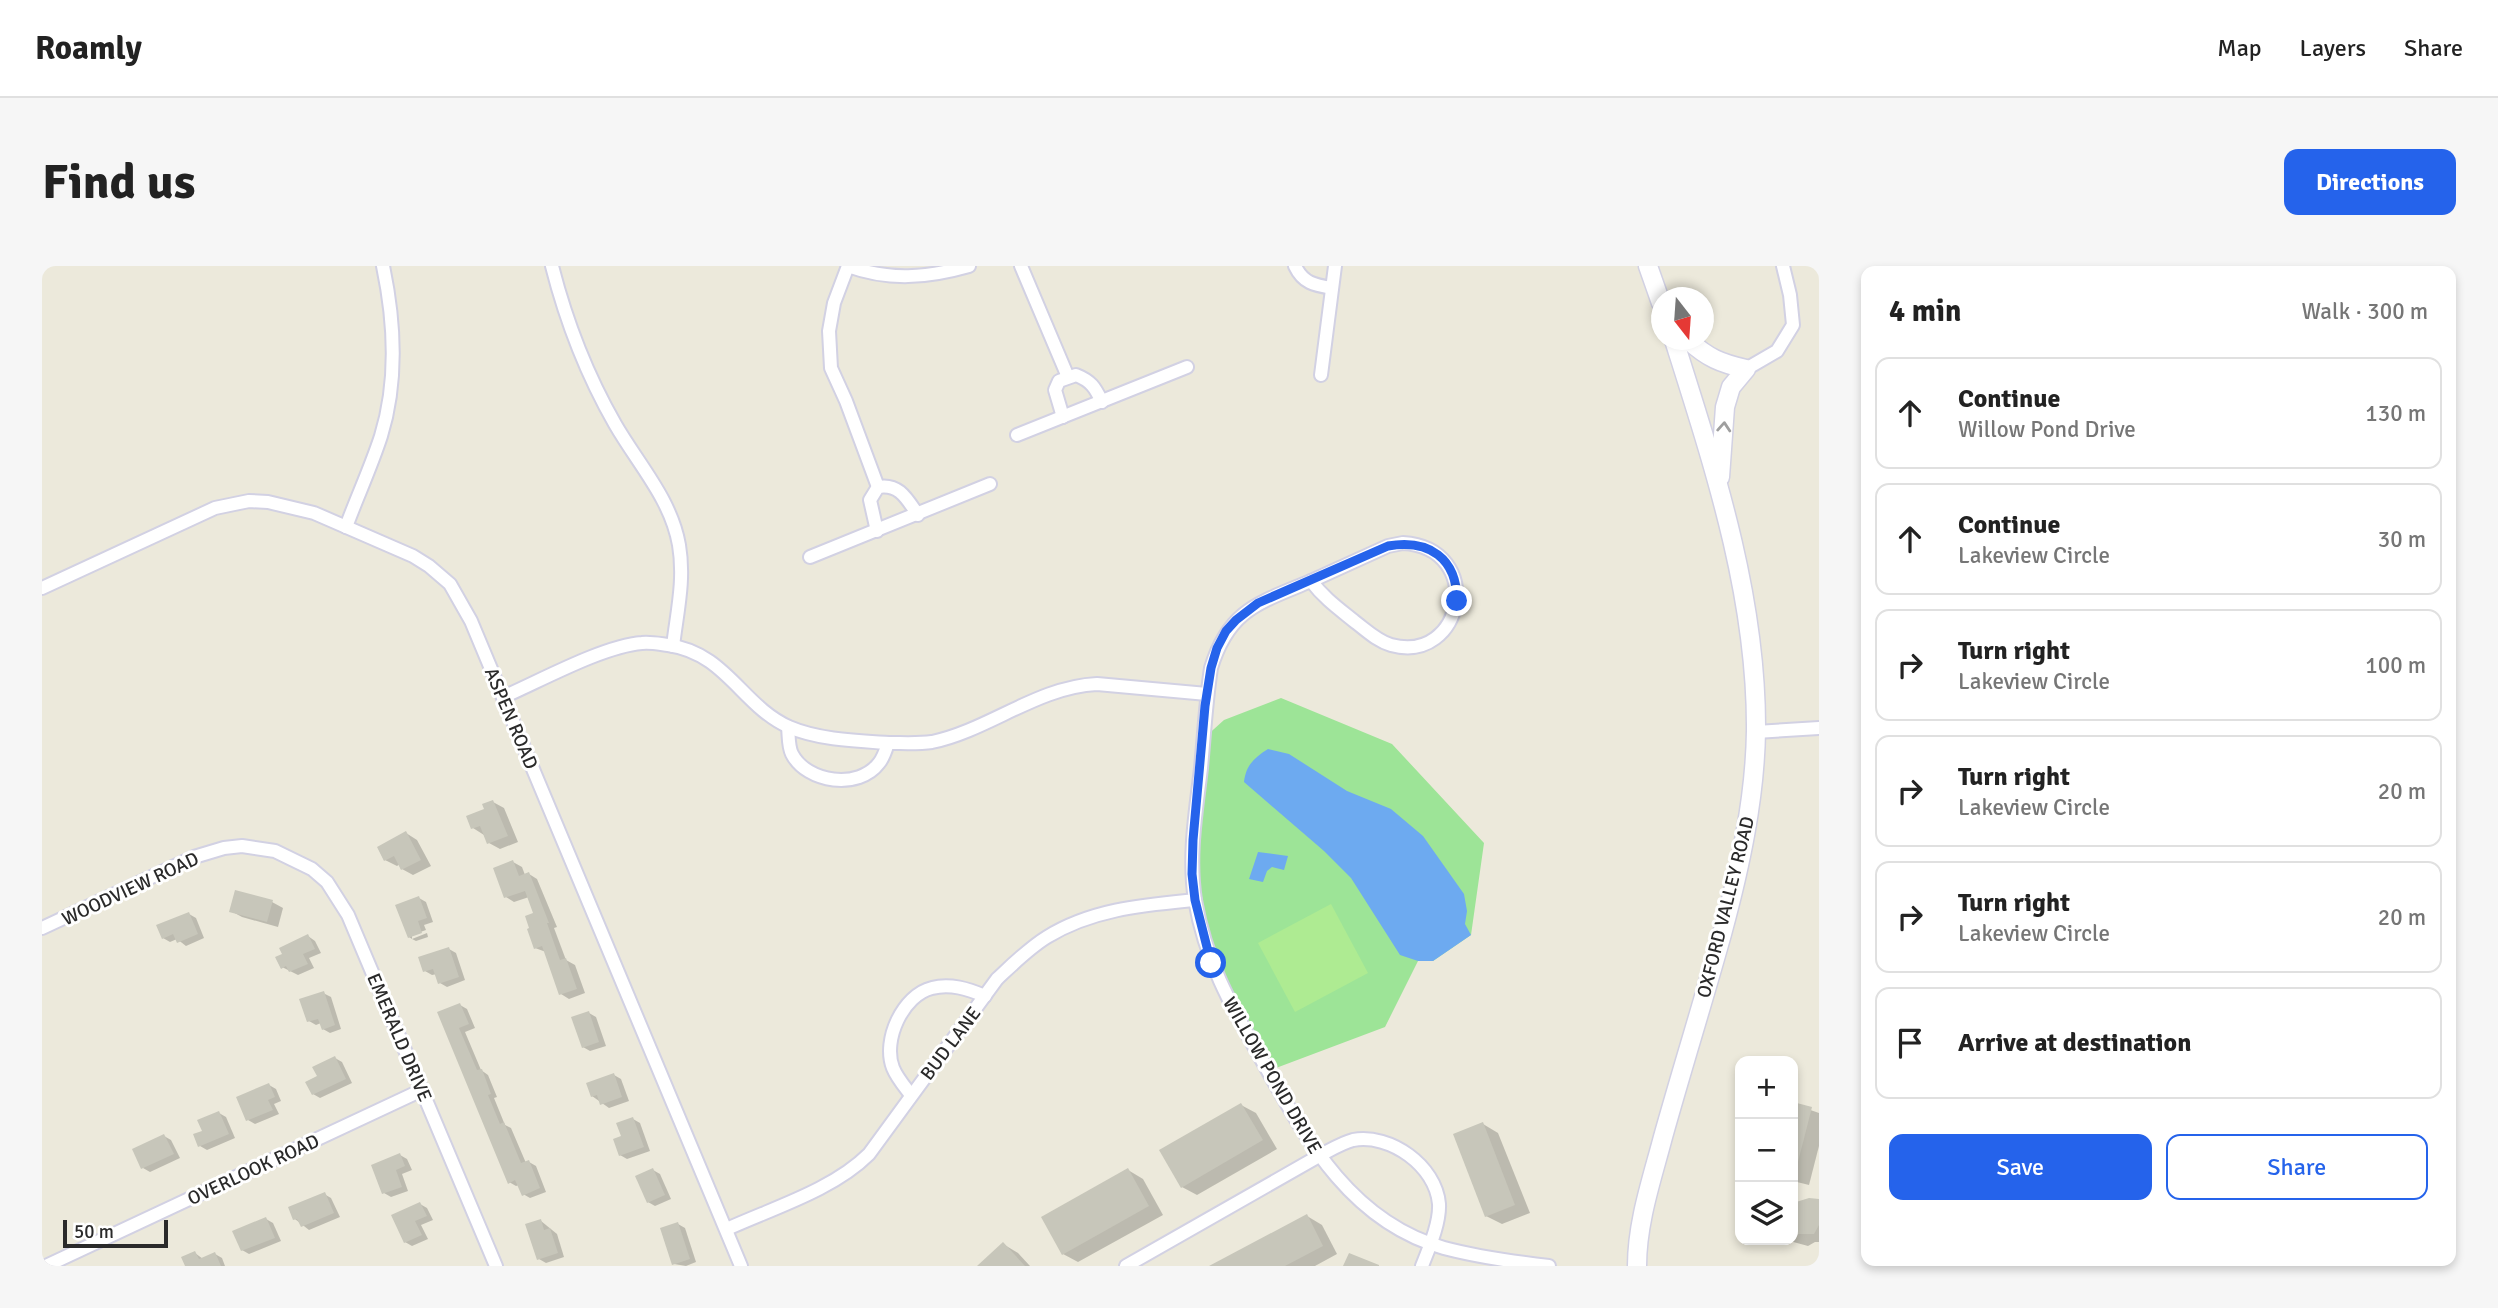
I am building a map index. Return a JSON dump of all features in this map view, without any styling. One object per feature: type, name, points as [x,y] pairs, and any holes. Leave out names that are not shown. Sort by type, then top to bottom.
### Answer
[{"type":"main road","points":[[1648,266],[1655,287]]},
{"type":"main road","name":"OXFORD VALLEY ROAD","points":[[1640,1265],[1637,1245],[1650,1186],[1722,933],[1742,849],[1749,812],[1756,732],[1747,610],[1719,491],[1677,350]]},
{"type":"main road","points":[[1700,350],[1718,363],[1746,369],[1731,387],[1725,407],[1719,491]]},
{"type":"street","points":[[346,527],[380,437],[389,402],[393,343],[391,306],[383,266]]},
{"type":"street","points":[[552,266],[570,326],[590,374],[614,423],[664,500],[675,527],[682,574],[673,646]]},
{"type":"street","points":[[878,487],[831,368],[830,331],[834,303],[848,266],[905,278],[929,276],[969,266]]},
{"type":"street","points":[[1021,266],[1068,377]]},
{"type":"street","points":[[1295,266],[1303,280],[1332,288]]},
{"type":"street","points":[[1321,375],[1335,266]]},
{"type":"street","points":[[1746,369],[1777,351],[1793,324],[1783,266]]},
{"type":"street","points":[[1017,435],[1187,367]]},
{"type":"street","points":[[1063,417],[1055,390],[1059,381],[1068,377],[1076,375],[1088,380],[1094,385],[1102,402]]},
{"type":"street","points":[[810,557],[990,484]]},
{"type":"street","points":[[878,487],[891,487],[902,492],[918,515]]},
{"type":"street","points":[[877,531],[870,500],[878,487]]},
{"type":"street","name":"ASPEN ROAD","points":[[42,588],[215,508],[249,501],[288,505],[314,513],[413,556],[450,584],[471,621],[741,1266]]},
{"type":"street","name":"WILLOW POND DRIVE","points":[[1311,581],[1324,598],[1380,640],[1402,647],[1417,646],[1433,639],[1450,622],[1457,601],[1454,576],[1444,560],[1434,552],[1413,544],[1388,546],[1258,603],[1226,631],[1217,648],[1207,694],[1193,840],[1192,874],[1205,946],[1227,997],[1289,1108],[1319,1156],[1364,1204],[1384,1219],[1431,1243],[1476,1255],[1549,1266]]},
{"type":"street","points":[[503,697],[623,646],[641,643],[691,650],[719,667],[765,711],[788,727],[827,737],[888,743],[919,743],[951,736],[1058,690],[1079,685],[1097,684],[1207,694]]},
{"type":"street","points":[[788,727],[790,751],[796,760],[810,771],[836,780],[850,779],[878,765],[888,743]]},
{"type":"street","points":[[1756,732],[1819,728]]},
{"type":"street","name":"WOODVIEW ROAD","points":[[42,928],[204,853],[224,848],[260,847]]},
{"type":"street","name":"EMERALD DRIVE","points":[[260,847],[294,858],[312,869],[327,882],[348,915],[496,1266]]},
{"type":"street","name":"BUD LANE","points":[[727,1229],[830,1183],[855,1168],[869,1154],[997,979],[1046,937],[1110,911],[1195,900]]},
{"type":"street","points":[[911,1095],[893,1068],[891,1055],[894,1030],[909,1002],[922,992],[944,986],[962,988],[985,996]]},
{"type":"street","name":"OVERLOOK ROAD","points":[[46,1266],[422,1090]]},
{"type":"street","points":[[1126,1266],[1319,1156],[1351,1141],[1366,1139],[1386,1143],[1408,1156],[1429,1176],[1437,1193],[1439,1207],[1431,1243],[1422,1266]]},
{"type":"green space","points":[[1281,698],[1392,744],[1484,843],[1471,935],[1433,961],[1418,961],[1385,1027],[1268,1071],[1227,997],[1195,900],[1204,738],[1224,720]]},
{"type":"green space","points":[[1331,904],[1368,973],[1295,1012],[1258,943]]},
{"type":"water","points":[[1268,749],[1289,754],[1347,791],[1391,809],[1423,836],[1464,894],[1467,911],[1465,924],[1471,935],[1433,961],[1418,961],[1400,955],[1351,878],[1244,782],[1252,763]]},
{"type":"water","points":[[1258,852],[1288,856],[1284,870],[1272,867],[1267,871],[1263,882],[1249,879]]},
{"type":"building","points":[[493,800],[508,836],[487,844],[480,826],[471,829],[466,816],[484,809],[482,804]]},
{"type":"building","points":[[406,831],[421,860],[401,870],[394,856],[384,861],[377,847]]},
{"type":"building","points":[[513,860],[519,876],[529,872],[560,960],[566,958],[577,989],[559,995],[542,946],[534,949],[525,916],[533,913],[525,891],[504,898],[493,868]]},
{"type":"building","points":[[235,890],[273,900],[267,922],[229,912]]},
{"type":"building","points":[[419,896],[427,918],[418,921],[422,933],[408,938],[395,905]]},
{"type":"building","points":[[189,912],[198,934],[177,943],[173,934],[162,939],[156,925]]},
{"type":"building","points":[[308,934],[315,949],[303,954],[308,964],[289,972],[286,966],[281,969],[275,957],[282,954],[279,948]]},
{"type":"building","points":[[449,947],[459,977],[438,984],[433,969],[423,972],[418,957]]},
{"type":"building","points":[[324,991],[335,1025],[322,1030],[318,1019],[307,1022],[299,999]]},
{"type":"building","points":[[460,1003],[469,1024],[459,1028],[477,1070],[482,1069],[491,1094],[488,1095],[500,1124],[504,1122],[521,1163],[529,1160],[540,1188],[522,1196],[515,1180],[508,1184],[437,1012]]},
{"type":"building","points":[[589,1011],[599,1042],[582,1048],[571,1017]]},
{"type":"building","points":[[335,1056],[346,1079],[312,1095],[305,1082],[317,1076],[312,1067]]},
{"type":"building","points":[[614,1073],[622,1097],[600,1105],[597,1095],[591,1097],[586,1083]]},
{"type":"building","points":[[269,1083],[275,1097],[268,1100],[273,1110],[246,1121],[236,1097]]},
{"type":"building","points":[[1241,1103],[1263,1140],[1181,1188],[1159,1150]]},
{"type":"building","points":[[1798,1103],[1812,1107],[1798,1162]]},
{"type":"building","points":[[219,1111],[229,1134],[198,1147],[193,1134],[202,1131],[197,1120]]},
{"type":"building","points":[[633,1117],[644,1147],[619,1156],[613,1139],[621,1136],[616,1123]]},
{"type":"building","points":[[1483,1122],[1515,1205],[1485,1217],[1453,1134]]},
{"type":"building","points":[[164,1134],[174,1154],[141,1169],[132,1149]]},
{"type":"building","points":[[400,1153],[405,1166],[396,1170],[402,1187],[382,1194],[371,1165]]},
{"type":"building","points":[[653,1168],[665,1195],[647,1203],[635,1176]]},
{"type":"building","points":[[1128,1168],[1149,1206],[1062,1255],[1041,1217]]},
{"type":"building","points":[[325,1192],[334,1213],[301,1227],[297,1219],[293,1220],[288,1207]]},
{"type":"building","points":[[1809,1198],[1819,1199],[1819,1225],[1814,1234],[1798,1234],[1798,1201]]},
{"type":"building","points":[[420,1202],[427,1216],[415,1221],[422,1235],[404,1243],[391,1215]]},
{"type":"building","points":[[1307,1214],[1323,1246],[1285,1266],[1209,1266]]},
{"type":"building","points":[[266,1217],[275,1238],[241,1251],[232,1231]]},
{"type":"building","points":[[541,1219],[544,1230],[550,1228],[558,1253],[537,1260],[525,1224]]},
{"type":"building","points":[[678,1222],[690,1259],[672,1265],[660,1228]]},
{"type":"building","points":[[1003,1242],[1025,1266],[977,1266]]},
{"type":"building","points":[[195,1251],[199,1259],[215,1252],[221,1266],[185,1266],[181,1257]]},
{"type":"building","points":[[1349,1253],[1379,1265],[1379,1266],[1343,1266]]},
{"type":"route","points":[[1211,963],[1195,900],[1192,874],[1193,840],[1205,706],[1211,668],[1226,631],[1258,603],[1388,546],[1403,543],[1423,547],[1444,560],[1454,576],[1457,601]]}]
